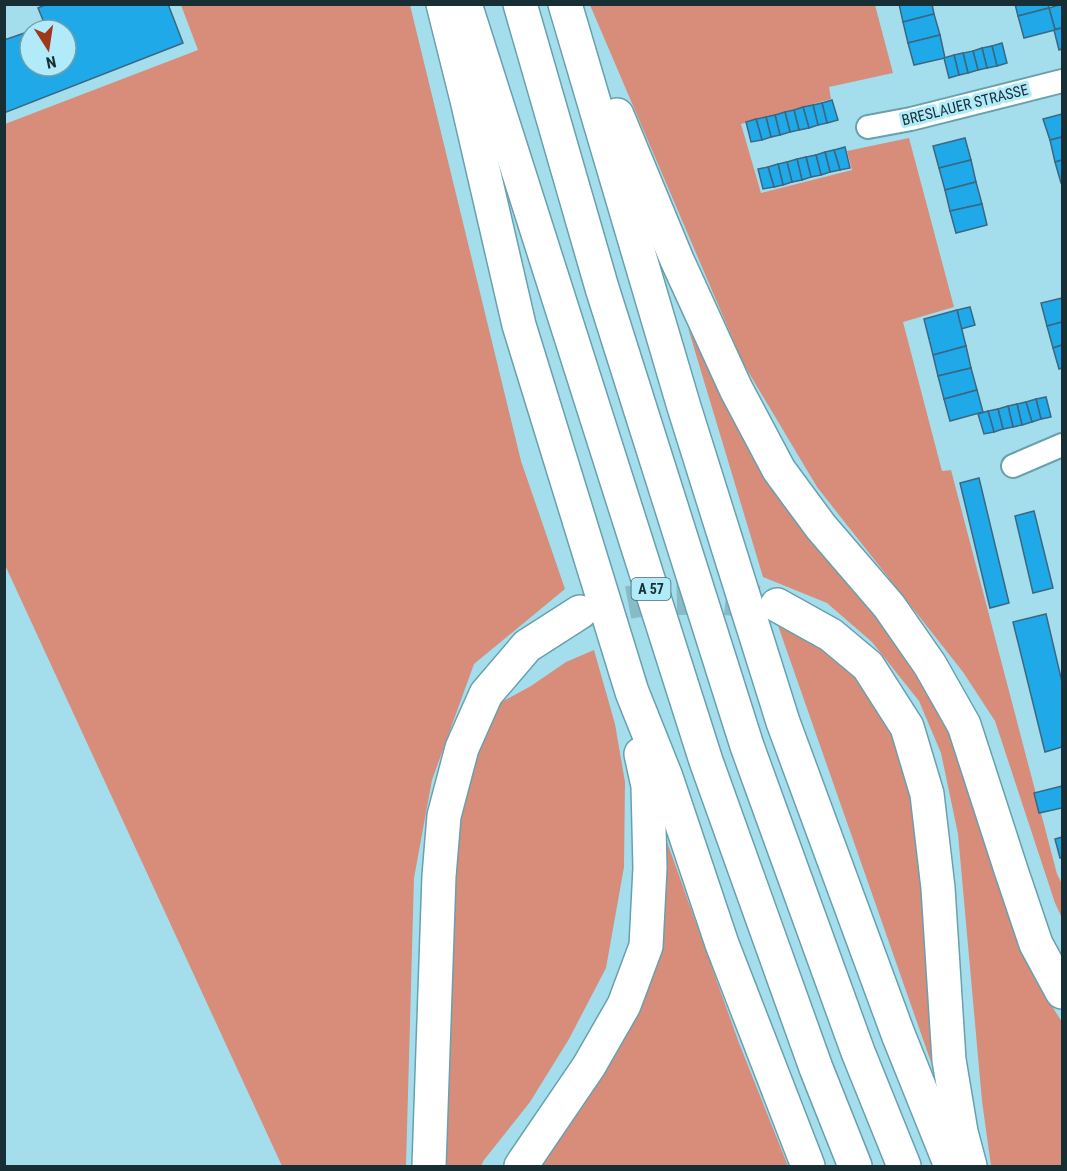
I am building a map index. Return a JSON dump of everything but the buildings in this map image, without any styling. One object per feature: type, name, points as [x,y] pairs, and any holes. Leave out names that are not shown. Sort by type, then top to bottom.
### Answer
[{"type":"highway","points":[[443,4],[519,324],[632,692],[666,777],[722,944],[808,1167]]},
{"type":"highway","name":"A 57","points":[[465,4],[706,761],[816,1068],[855,1167]]},
{"type":"highway","name":"A 57","points":[[520,4],[602,288],[747,746],[858,1052],[904,1167]]},
{"type":"highway","points":[[565,4],[684,407],[783,722],[898,1034],[951,1167]]},
{"type":"highway","points":[[572,4],[677,260],[736,389],[779,470],[821,527],[889,606],[930,665],[964,726],[1036,944],[1062,992]]},
{"type":"highway","points":[[777,605],[831,635],[868,666],[907,727],[927,794],[938,888],[950,1060],[961,1132],[970,1167]]},
{"type":"highway","points":[[429,1167],[439,876],[444,816],[456,770],[462,748],[486,694],[527,646],[580,612]]},
{"type":"highway","points":[[521,1167],[590,1066],[624,1005],[646,946],[650,868],[648,786],[637,736],[632,692]]},
{"type":"street","name":"BRESLAUER STRASSE","points":[[868,127],[911,119],[1062,81]]},
{"type":"street","points":[[1013,466],[1062,445]]},
{"type":"shaded area","points":[[181,5],[410,5],[521,461],[565,589],[474,664],[432,780],[414,878],[406,1166],[282,1166],[5,565],[5,124],[198,50]]},
{"type":"shaded area","points":[[590,5],[875,5],[893,73],[829,87],[831,99],[741,124],[761,193],[852,170],[847,151],[909,138],[954,307],[903,322],[942,471],[951,470],[1057,874],[1062,884],[1062,918],[995,721],[963,672],[817,487],[743,363]]},
{"type":"shaded area","points":[[688,328],[761,469],[917,663],[964,761],[1036,981],[1062,1022],[1062,1166],[991,1166],[982,1101],[958,834],[941,753],[919,701],[872,642],[827,603],[763,577]]},
{"type":"shaded area","points":[[775,617],[837,653],[884,704],[912,757],[945,1102]]},
{"type":"shaded area","points":[[594,650],[615,724],[625,782],[624,867],[606,968],[569,1039],[530,1102],[481,1166],[438,1166],[451,823],[486,713],[566,662]]},
{"type":"shaded area","points":[[666,839],[739,1043],[788,1166],[526,1166],[655,931]]},
{"type":"tunnel","points":[[580,612],[647,599],[721,598],[773,604]]}]
